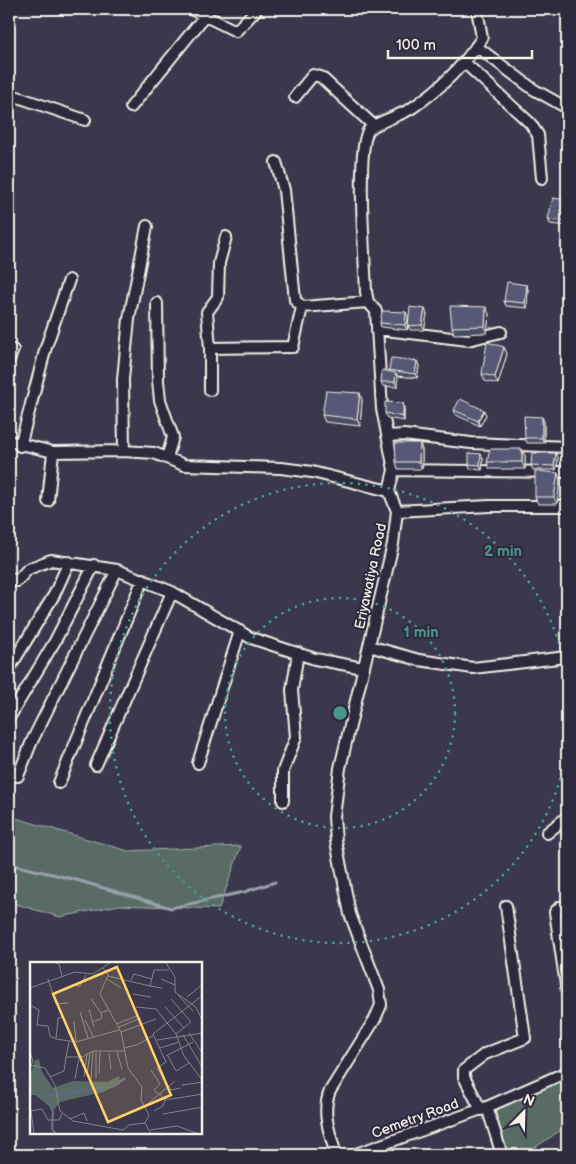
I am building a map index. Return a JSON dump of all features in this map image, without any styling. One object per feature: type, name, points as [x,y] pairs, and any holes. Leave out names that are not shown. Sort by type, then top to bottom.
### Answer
[{"type":"street","points":[[191,9],[236,31],[257,9]]},
{"type":"street","points":[[9,441],[20,446],[53,452],[124,451],[154,453],[184,465],[282,468],[312,472],[389,491],[394,470],[382,409],[376,311],[368,302],[362,158],[368,131],[374,126],[410,110],[439,88],[465,63],[482,38],[477,9]]},
{"type":"street","points":[[131,107],[204,17]]},
{"type":"street","points":[[476,46],[533,88],[567,108]]},
{"type":"street","points":[[465,63],[530,123],[538,135],[542,178]]},
{"type":"street","points":[[295,97],[313,75],[321,78],[374,126]]},
{"type":"street","points":[[9,94],[85,120]]},
{"type":"street","points":[[276,162],[284,190],[295,300],[302,306],[368,302]]},
{"type":"street","points":[[124,451],[124,362],[129,319],[147,226]]},
{"type":"street","points":[[210,390],[210,348],[207,312],[218,297],[218,263],[226,237]]},
{"type":"street","points":[[20,446],[46,347],[69,280]]},
{"type":"street","points":[[157,303],[160,400],[173,437],[167,458]]},
{"type":"street","points":[[210,348],[293,347],[302,306]]},
{"type":"street","points":[[377,329],[468,340],[501,332]]},
{"type":"street","points":[[387,436],[404,435],[471,443],[567,447]]},
{"type":"street","points":[[48,501],[53,452]]},
{"type":"street","points":[[394,470],[567,472]]},
{"type":"street","name":"Eriyawatiya Road","points":[[336,1155],[326,1117],[325,1102],[375,1019],[381,1005],[379,990],[350,914],[336,841],[334,817],[340,768],[393,544],[397,511],[389,491]]},
{"type":"street","points":[[397,511],[489,506],[567,506]]},
{"type":"street","points":[[9,578],[17,581],[28,569],[51,560],[117,570],[172,592],[252,638],[298,653],[363,668]]},
{"type":"street","points":[[9,669],[54,595],[69,562]]},
{"type":"street","points":[[9,718],[55,641],[94,565]]},
{"type":"street","points":[[18,776],[32,741],[117,570]]},
{"type":"street","points":[[59,783],[142,579]]},
{"type":"street","points":[[96,766],[172,592]]},
{"type":"street","points":[[198,763],[240,631]]},
{"type":"street","points":[[369,646],[419,660],[473,668],[567,657]]},
{"type":"street","points":[[283,801],[283,771],[296,737],[292,690],[298,653]]},
{"type":"street","points":[[547,834],[567,817]]},
{"type":"street","points":[[502,1155],[484,1109],[464,1076],[464,1070],[485,1054],[525,1038],[506,906]]},
{"type":"street","points":[[567,906],[560,907],[555,912],[567,992]]},
{"type":"street","name":"Cemetry Road","points":[[353,1155],[484,1109],[567,1072]]},
{"type":"green space","points":[[9,816],[128,851],[241,846],[219,909],[119,905],[60,917],[9,902]]},
{"type":"green space","points":[[567,1077],[567,1126],[524,1155],[509,1155],[492,1111]]},
{"type":"building","points":[[553,198],[567,200],[567,222],[548,219]]},
{"type":"building","points":[[507,282],[527,285],[525,303],[504,301]]},
{"type":"building","points":[[450,306],[486,307],[485,326],[452,327]]},
{"type":"building","points":[[410,307],[425,309],[422,325],[408,326]]},
{"type":"building","points":[[382,311],[406,312],[405,325],[380,323]]},
{"type":"building","points":[[487,342],[504,347],[495,377],[482,374]]},
{"type":"building","points":[[391,358],[417,361],[415,374],[389,370]]},
{"type":"building","points":[[382,370],[396,373],[395,382],[381,382]]},
{"type":"building","points":[[326,391],[360,393],[357,419],[322,415]]},
{"type":"building","points":[[460,399],[484,410],[478,421],[454,410]]},
{"type":"building","points":[[385,402],[403,403],[403,417],[385,413]]},
{"type":"building","points":[[524,416],[542,417],[542,438],[525,438]]},
{"type":"building","points":[[395,443],[420,443],[419,462],[396,462]]},
{"type":"building","points":[[490,449],[522,449],[522,462],[487,462]]},
{"type":"building","points":[[566,450],[567,466],[565,466]]},
{"type":"building","points":[[469,453],[481,454],[480,465],[469,464]]},
{"type":"building","points":[[532,453],[556,453],[554,466],[531,465]]},
{"type":"building","points":[[535,471],[558,473],[554,497],[535,497]]},
{"type":"waterway","points":[[9,864],[73,879],[171,908],[244,892],[275,882]]}]
